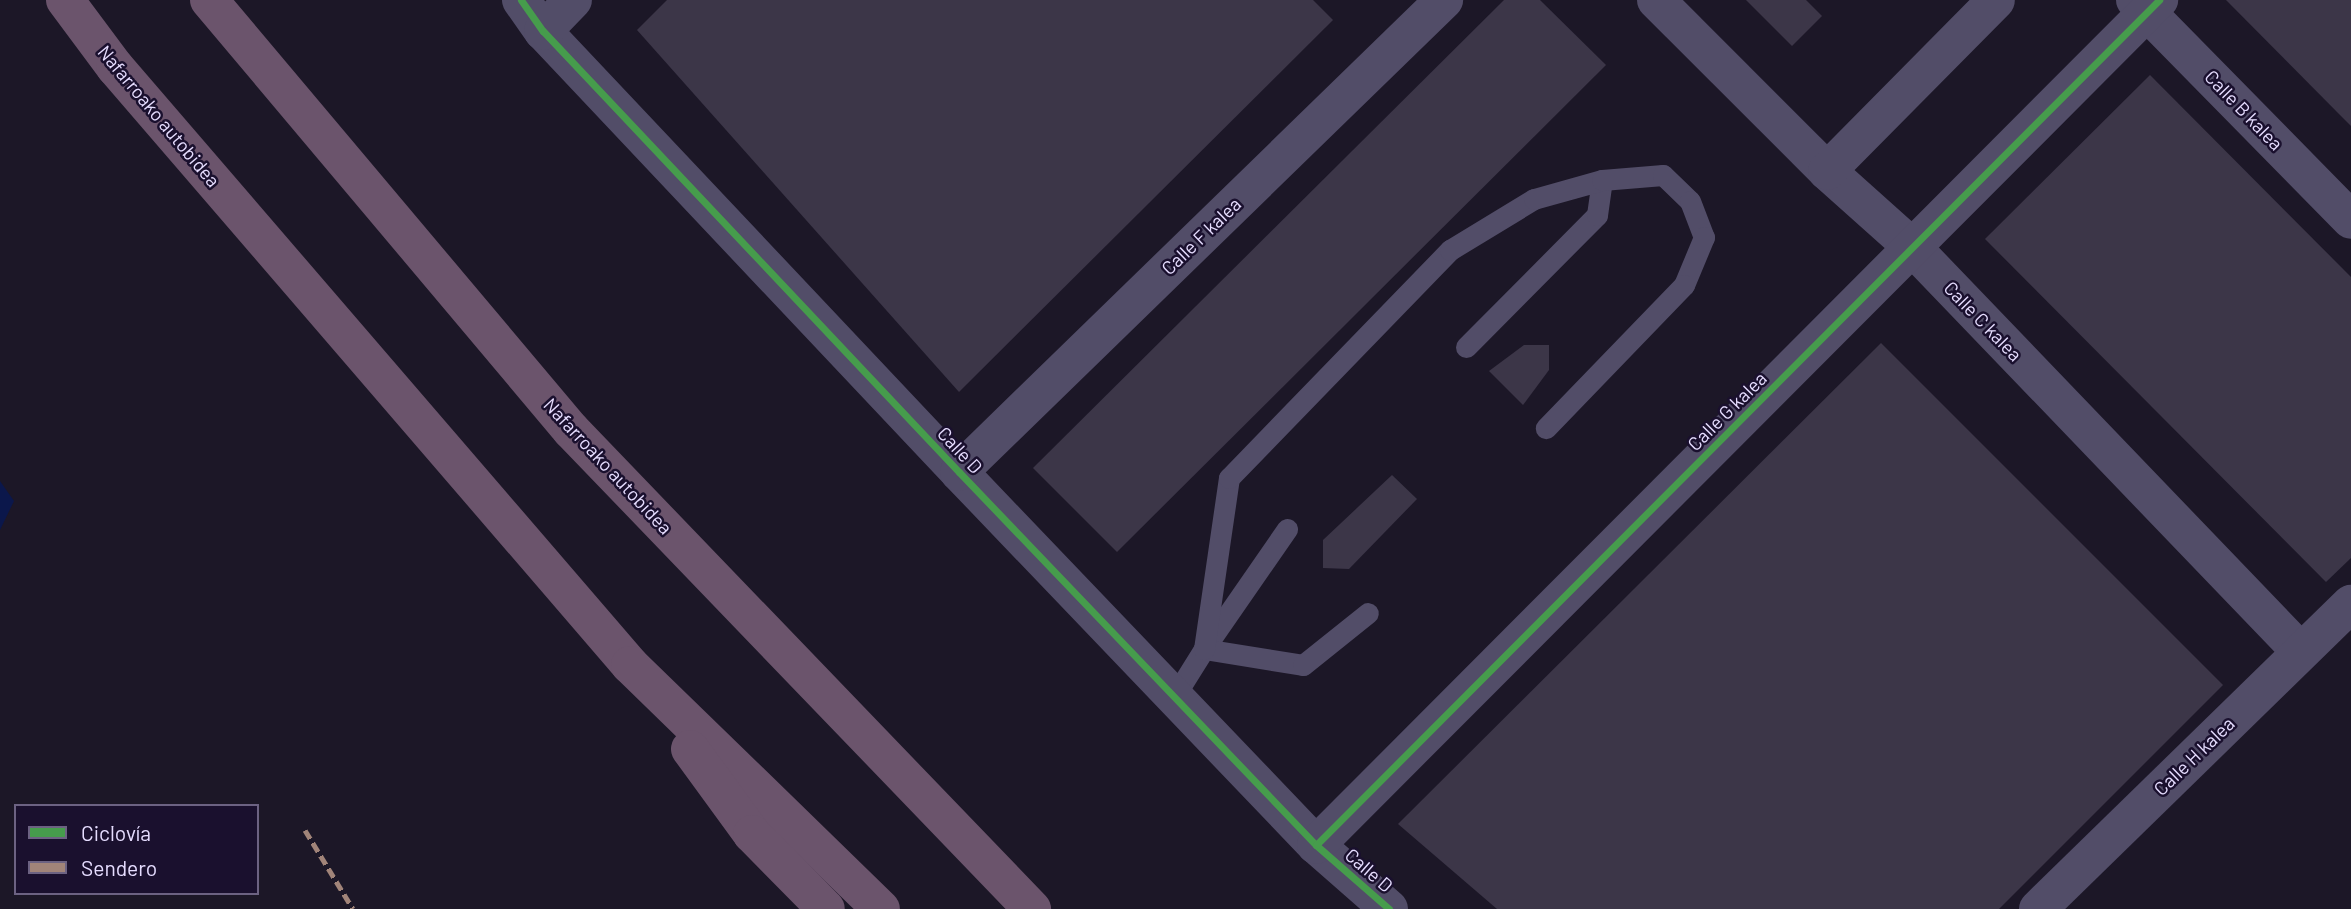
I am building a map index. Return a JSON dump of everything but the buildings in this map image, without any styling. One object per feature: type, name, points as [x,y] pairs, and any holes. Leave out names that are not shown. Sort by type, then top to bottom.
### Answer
[{"type":"highway","name":"Nafarroako autobidea","points":[[65,0],[115,67],[630,665],[881,909]]},
{"type":"highway","name":"Nafarroako autobidea","points":[[209,0],[571,430],[1032,909]]},
{"type":"highway","points":[[630,665],[752,834],[826,909]]},
{"type":"street","name":"Calle D","points":[[521,0],[543,31],[959,472],[1316,845],[1389,909]]},
{"type":"street","points":[[543,31],[573,0]]},
{"type":"street","name":"Calle F kalea","points":[[959,472],[1444,0]]},
{"type":"street","name":"Calle C kalea","points":[[1656,0],[1827,171],[1913,248],[2300,651]]},
{"type":"street","points":[[1827,171],[1996,0]]},
{"type":"street","name":"Calle B kalea","points":[[2148,4],[2351,220]]},
{"type":"street","name":"Calle G kalea","points":[[1316,845],[1913,248],[2148,4]]},
{"type":"street","name":"Calle H kalea","points":[[2038,909],[2351,604]]},
{"type":"lane","points":[[1204,649],[1229,478],[1450,250],[1534,199],[1602,180],[1664,175],[1690,201],[1704,237],[1684,285],[1546,428]]},
{"type":"lane","points":[[1466,346],[1597,215],[1602,180]]},
{"type":"lane","points":[[1174,697],[1287,529]]},
{"type":"lane","points":[[1204,649],[1303,665],[1368,612]]},
{"type":"shaded area","points":[[0,481],[14,501],[0,530]]},
{"type":"marked path","points":[[305,830],[353,909]]},
{"type":"cycle path","points":[[521,0],[543,31],[959,472],[1316,845],[1389,909]]},
{"type":"cycle path","points":[[1316,845],[2159,0]]}]
